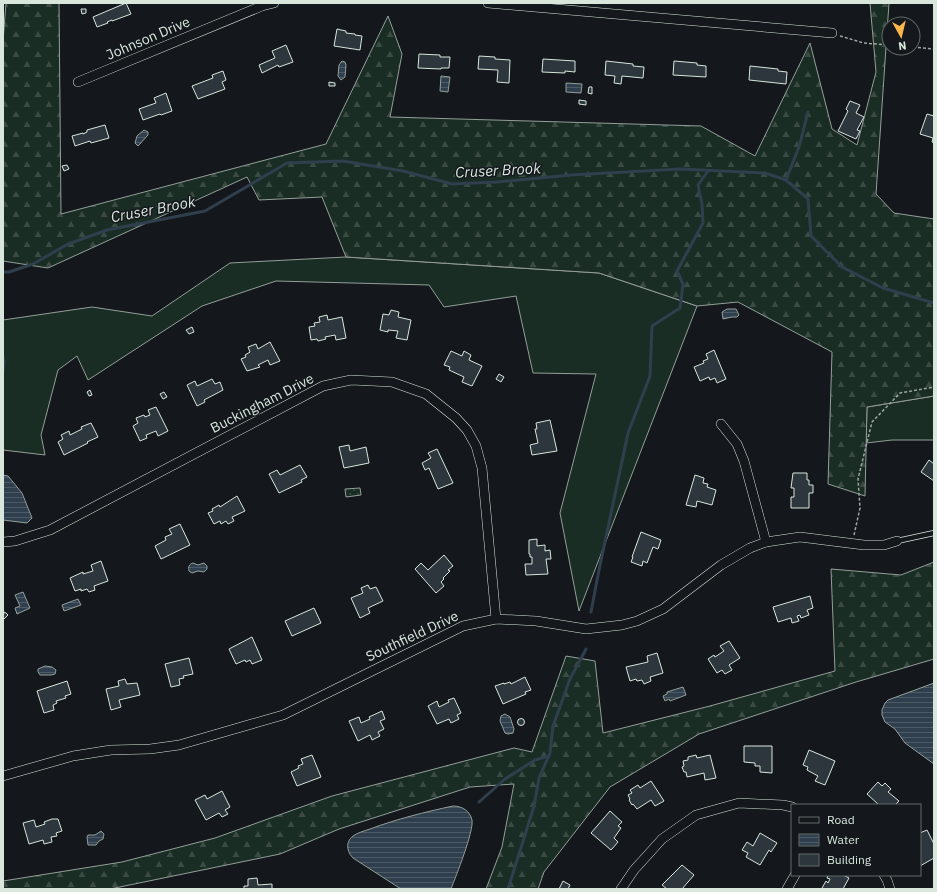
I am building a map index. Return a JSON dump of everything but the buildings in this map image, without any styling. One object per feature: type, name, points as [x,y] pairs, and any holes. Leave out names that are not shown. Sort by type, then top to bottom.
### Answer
[{"type":"street","name":"Johnson Drive","points":[[78,82],[262,4],[274,3]]},
{"type":"street","points":[[488,3],[527,4],[662,19],[832,33]]},
{"type":"street","name":"Buckingham Drive","points":[[3,542],[50,530],[322,386],[351,380],[392,382],[426,394],[456,418],[467,430],[476,446],[482,468],[496,619]]},
{"type":"street","points":[[721,424],[737,444],[744,461],[766,542]]},
{"type":"street","name":"Southfield Drive","points":[[3,776],[73,756],[111,750],[150,749],[179,745],[266,721],[283,715],[446,633],[463,626],[496,619],[536,620],[586,629],[630,623],[663,609],[721,565],[750,548],[766,542],[800,537],[864,545],[884,545],[896,541]]},
{"type":"street","points":[[621,889],[634,870],[662,839],[696,815],[739,803],[791,807]]},
{"type":"street","points":[[787,889],[794,876]]},
{"type":"street","points":[[885,876],[890,889]]},
{"type":"lane","points":[[896,541],[934,533]]},
{"type":"path","points":[[832,33],[864,42],[881,44]]},
{"type":"path","points":[[921,48],[934,49]]},
{"type":"path","points":[[854,535],[860,508],[858,479],[872,422],[900,394],[934,387]]},
{"type":"green space","points":[[6,3],[59,3],[61,214],[326,144],[388,16],[402,54],[390,117],[701,126],[755,156],[810,43],[832,129],[857,145],[876,72],[870,3],[889,3],[888,16],[881,16],[881,56],[885,56],[876,194],[894,213],[934,219],[934,396],[867,407],[865,496],[828,484],[832,352],[738,302],[697,306],[599,273],[346,257],[322,197],[259,200],[247,177],[48,268],[3,261],[3,41]]},
{"type":"green space","points":[[346,257],[599,273],[697,306],[579,611],[560,513],[596,374],[533,373],[516,296],[444,307],[429,285],[276,281],[202,306],[88,380],[77,356],[58,370],[41,435],[45,455],[3,450],[3,320],[92,307],[152,316],[230,263]]},
{"type":"green space","points":[[934,396],[934,440],[892,440],[866,443],[867,407]]},
{"type":"green space","points":[[360,488],[361,495],[346,497],[345,489]]},
{"type":"green space","points":[[934,562],[934,659],[856,682],[699,734],[610,787],[544,872],[538,889],[486,889],[502,847],[514,784],[470,787],[339,829],[280,854],[110,889],[3,889],[3,881],[122,862],[215,838],[332,796],[514,748],[532,752],[566,656],[595,661],[603,733],[710,706],[835,671],[831,569],[901,575]]},
{"type":"water","points":[[342,61],[345,62],[346,65],[345,77],[341,80],[338,76],[339,65]]},
{"type":"water","points":[[441,76],[450,77],[448,92],[440,91]]},
{"type":"water","points":[[566,83],[582,84],[581,93],[566,92]]},
{"type":"water","points":[[144,130],[148,132],[148,135],[138,146],[135,143],[137,136]]},
{"type":"water","points":[[727,309],[736,309],[739,315],[737,317],[723,319],[722,312]]},
{"type":"water","points":[[3,475],[8,476],[22,493],[32,518],[27,523],[3,520]]},
{"type":"water","points":[[193,563],[198,565],[204,563],[207,566],[207,569],[204,572],[198,571],[192,573],[189,571],[189,568]]},
{"type":"water","points":[[23,592],[30,608],[17,614],[15,608],[20,606],[15,595]]},
{"type":"water","points":[[78,599],[81,605],[64,611],[62,605]]},
{"type":"water","points":[[45,666],[52,667],[56,670],[55,674],[40,675],[38,669]]},
{"type":"water","points":[[934,683],[934,764],[905,743],[895,729],[885,722],[882,715],[882,710],[888,700]]},
{"type":"water","points":[[683,687],[686,695],[670,701],[669,699],[665,701],[663,696],[667,694],[667,692]]},
{"type":"water","points":[[505,714],[510,717],[514,729],[513,733],[505,733],[500,721],[501,716]]},
{"type":"water","points":[[453,806],[462,808],[467,812],[471,817],[472,826],[464,854],[451,889],[401,889],[353,858],[349,853],[348,844],[350,838],[356,834],[380,825]]},
{"type":"water","points":[[101,831],[104,834],[103,839],[96,845],[88,845],[88,835],[95,835]]},
{"type":"waterway","points":[[786,180],[799,147],[808,112]]},
{"type":"waterway","name":"Cruser Brook","points":[[3,272],[9,272],[33,264],[68,244],[107,230],[205,211],[287,163],[343,161],[403,171],[452,184],[680,169],[765,173],[786,180],[808,199],[811,236],[842,267],[883,288],[934,303]]},
{"type":"waterway","points":[[591,612],[628,433],[650,376],[652,326],[680,308],[683,284],[677,271],[703,223],[702,204],[698,185],[708,171]]},
{"type":"waterway","points":[[3,356],[3,371]]},
{"type":"waterway","points":[[508,889],[534,806],[539,778],[550,753],[553,726],[570,679],[586,649]]},
{"type":"waterway","points":[[479,802],[505,779],[535,760],[549,756]]}]
